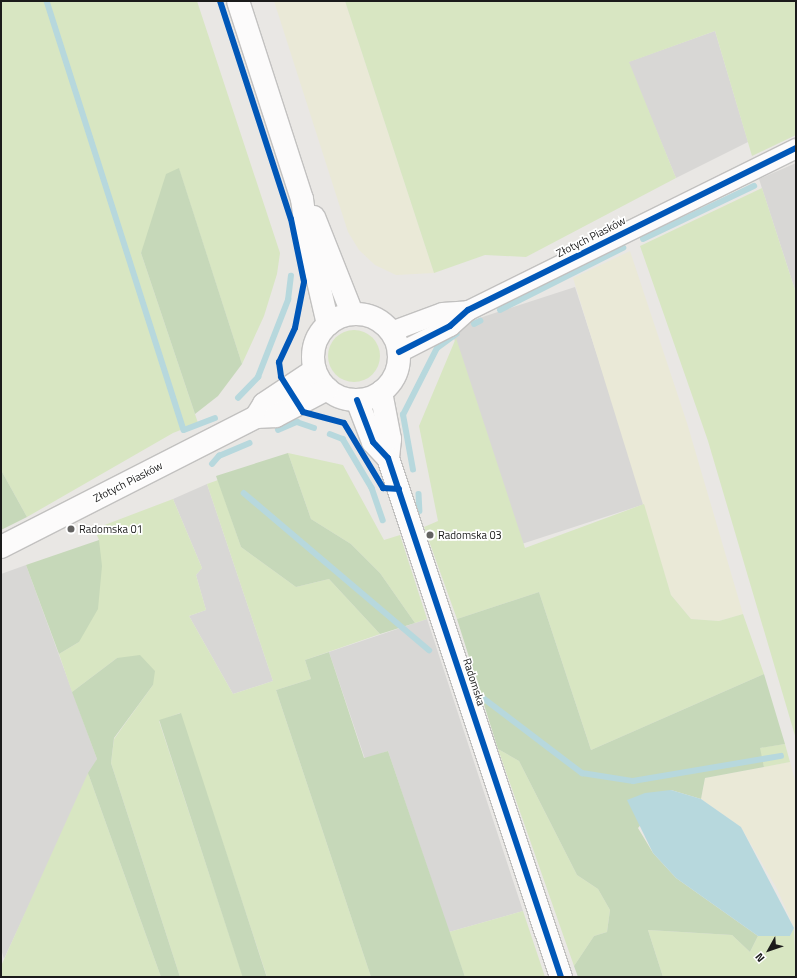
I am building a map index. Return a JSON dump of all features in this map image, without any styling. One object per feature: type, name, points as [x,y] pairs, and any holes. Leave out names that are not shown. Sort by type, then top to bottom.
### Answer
[{"type":"street","points":[[238,1],[302,199],[306,229],[328,324]]},
{"type":"street","name":"Złotych Piasków","points":[[399,352],[450,326],[468,310],[796,148]]},
{"type":"street","points":[[302,199],[318,224],[352,313]]},
{"type":"street","name":"Złotych Piasków","points":[[391,331],[442,312],[468,310]]},
{"type":"street","points":[[352,313],[374,317],[391,331],[399,352],[396,374],[381,392],[357,400],[327,389],[315,370],[314,348],[328,324],[352,313]]},
{"type":"street","name":"Złotych Piasków","points":[[256,417],[264,404],[315,370]]},
{"type":"street","name":"Złotych Piasków","points":[[1,547],[256,417],[276,416],[327,389]]},
{"type":"street","name":"Radomska","points":[[381,392],[390,439],[388,458],[561,977]]},
{"type":"street","name":"Radomska","points":[[357,400],[373,442],[388,458]]},
{"type":"shaded area","points":[[715,31],[748,142],[676,178],[628,62]]},
{"type":"shaded area","points":[[796,163],[796,293],[759,179]]},
{"type":"shaded area","points":[[575,287],[645,504],[521,544],[450,327]]},
{"type":"shaded area","points":[[207,484],[273,681],[233,694],[189,616],[206,610],[196,575],[202,568],[173,499]]},
{"type":"shaded area","points":[[26,565],[97,759],[4,959],[1,949],[1,574]]},
{"type":"shaded area","points":[[427,619],[523,911],[449,932],[388,751],[365,759],[329,652]]},
{"type":"green space","points":[[1,1],[197,1],[280,253],[277,274],[264,316],[242,364],[179,169],[141,253],[198,423],[173,433],[27,517],[1,470]]},
{"type":"green space","points":[[274,1],[345,1],[434,273],[396,275],[375,265],[359,250],[348,232]]},
{"type":"green space","points":[[345,1],[796,1],[796,135],[752,156],[715,31],[629,62],[676,178],[526,257],[485,255],[434,273]]},
{"type":"green space","points":[[179,168],[242,364],[218,396],[195,414],[141,253],[166,174]]},
{"type":"green space","points":[[762,188],[796,293],[796,739],[708,441],[640,246]]},
{"type":"green space","points":[[630,251],[687,423],[743,614],[719,621],[691,619],[671,595],[573,278]]},
{"type":"green space","points":[[349,330],[359,330],[373,337],[380,351],[380,361],[373,375],[359,382],[349,382],[339,378],[332,371],[328,361],[328,351],[332,341],[339,334]]},
{"type":"green space","points":[[456,338],[525,548],[644,504],[671,595],[691,619],[719,621],[743,614],[764,674],[591,750],[539,592],[457,619],[424,527],[438,521],[419,426]]},
{"type":"green space","points":[[288,453],[343,465],[384,540],[400,535],[427,619],[415,623],[380,573],[351,544],[311,519]]},
{"type":"green space","points":[[288,453],[311,519],[351,544],[380,573],[415,623],[380,634],[329,579],[296,587],[241,547],[216,476]]},
{"type":"green space","points":[[1,470],[27,517],[1,530]]},
{"type":"green space","points":[[218,480],[241,547],[296,587],[329,579],[380,634],[305,660],[311,679],[276,690],[371,977],[267,977],[180,713],[159,721],[243,977],[180,977],[111,763],[114,739],[153,685],[117,658],[72,692],[59,654],[79,642],[99,540],[94,529],[173,499],[202,568],[196,575],[206,610],[189,616],[233,694],[273,681],[207,484]]},
{"type":"green space","points":[[99,540],[102,566],[98,609],[79,642],[59,654],[26,565]]},
{"type":"green space","points":[[539,592],[591,750],[764,674],[785,744],[760,748],[764,767],[705,778],[701,799],[671,790],[638,828],[653,853],[676,878],[758,936],[750,952],[732,935],[648,930],[663,977],[578,977],[574,966],[594,936],[607,932],[610,910],[598,889],[577,875],[519,761],[498,749],[457,619]]},
{"type":"green space","points":[[329,652],[364,758],[388,751],[465,977],[371,977],[276,690],[311,679],[305,660]]},
{"type":"green space","points":[[140,655],[155,671],[153,685],[114,738],[111,763],[180,977],[161,977],[88,773],[97,759],[72,692],[117,658]]},
{"type":"green space","points":[[181,713],[267,977],[243,977],[159,720]]},
{"type":"green space","points":[[785,744],[790,762],[764,767],[759,748]]},
{"type":"green space","points":[[498,749],[519,761],[577,875],[598,889],[610,910],[607,932],[594,936],[574,966]]},
{"type":"green space","points":[[790,762],[796,784],[796,932],[777,889],[741,827],[701,799],[705,778]]},
{"type":"green space","points":[[88,773],[161,977],[1,977],[1,966]]},
{"type":"green space","points":[[523,911],[545,977],[465,977],[449,932]]},
{"type":"green space","points":[[794,928],[796,977],[663,977],[648,930],[732,935],[750,952],[758,936],[790,936]]},
{"type":"water","points":[[671,790],[701,799],[741,827],[794,928],[790,936],[758,936],[676,878],[653,853],[627,800],[645,793]]},
{"type":"waterway","points":[[47,1],[184,430],[215,418]]},
{"type":"waterway","points":[[643,239],[754,186]]},
{"type":"waterway","points":[[500,310],[623,248]]},
{"type":"waterway","points":[[238,398],[258,377],[288,300],[291,276]]},
{"type":"waterway","points":[[474,324],[480,321]]},
{"type":"waterway","points":[[413,470],[403,415],[437,348],[456,334]]},
{"type":"waterway","points":[[278,430],[297,422],[314,428]]},
{"type":"waterway","points":[[330,434],[343,439],[372,488],[383,520]]},
{"type":"waterway","points":[[212,464],[219,456],[249,443]]},
{"type":"waterway","points":[[244,493],[429,650]]},
{"type":"waterway","points":[[419,494],[420,511]]},
{"type":"waterway","points":[[474,691],[582,773],[633,781],[781,756]]},
{"type":"cycle path","points":[[220,1],[291,219],[304,282],[295,328],[279,362],[281,377],[303,412],[344,423],[383,488],[399,489]]},
{"type":"cycle path","points":[[399,352],[450,326],[468,310],[796,148]]},
{"type":"cycle path","points":[[357,400],[373,442],[388,458],[561,977]]},
{"type":"place","name":"Radomska 01","points":[[71,529]]},
{"type":"place","name":"Radomska 03","points":[[430,535]]}]
